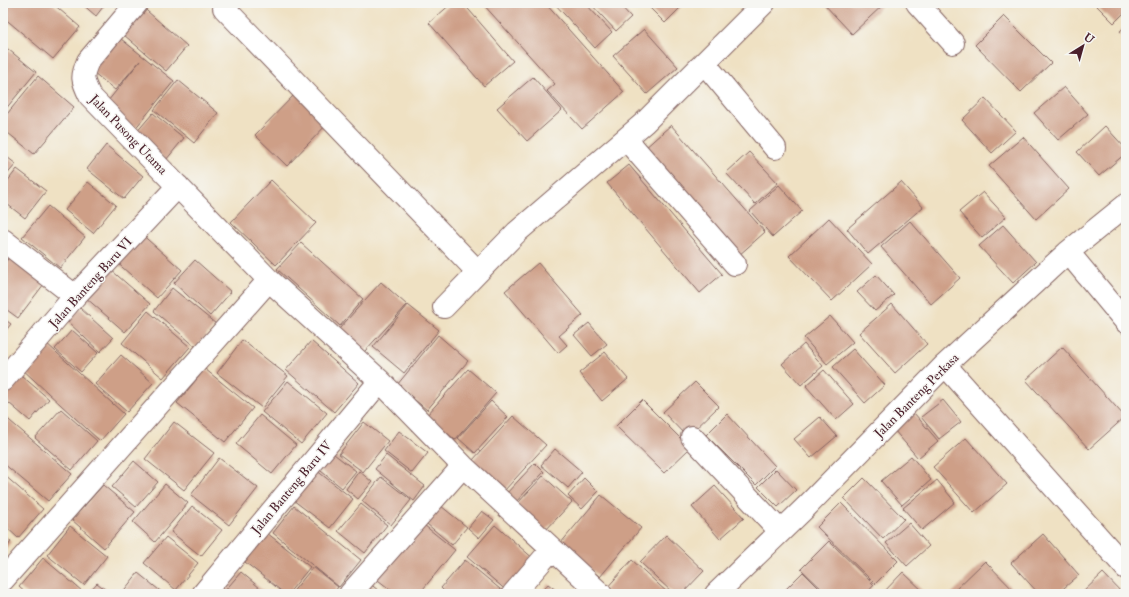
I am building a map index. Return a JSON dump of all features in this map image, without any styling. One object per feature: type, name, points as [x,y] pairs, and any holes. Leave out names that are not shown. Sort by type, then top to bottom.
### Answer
[{"type":"street","name":"Jalan Pusong Utama","points":[[137,3],[88,61],[83,72],[83,82],[90,96],[269,280],[380,381],[463,466],[601,594]]},
{"type":"street","points":[[444,307],[517,232],[626,139],[705,64],[764,3]]},
{"type":"street","points":[[917,3],[953,43]]},
{"type":"street","points":[[224,8],[478,272]]},
{"type":"street","points":[[705,64],[775,148]]},
{"type":"street","points":[[626,139],[735,264]]},
{"type":"street","name":"Jalan Banteng Baru VI","points":[[3,380],[75,296],[178,186]]},
{"type":"street","name":"Jalan Banteng Perkasa","points":[[728,590],[780,531],[806,507],[944,365],[1068,252],[1126,205]]},
{"type":"street","points":[[3,240],[75,296]]},
{"type":"street","points":[[1068,252],[1126,322]]},
{"type":"street","points":[[3,580],[269,280]]},
{"type":"street","points":[[944,365],[1126,568]]},
{"type":"street","name":"Jalan Banteng Baru IV","points":[[203,594],[380,381]]},
{"type":"street","points":[[692,437],[780,531]]},
{"type":"street","points":[[350,594],[463,466]]},
{"type":"street","points":[[513,594],[552,549]]},
{"type":"building","points":[[3,3],[52,3],[80,27],[53,59],[3,17]]},
{"type":"building","points":[[81,3],[106,3],[96,16]]},
{"type":"building","points":[[452,3],[463,3],[513,61],[484,86],[429,23]]},
{"type":"building","points":[[482,3],[545,3],[624,92],[582,129],[547,91],[555,84]]},
{"type":"building","points":[[554,3],[585,3],[612,32],[595,48]]},
{"type":"building","points":[[590,3],[618,3],[631,17],[616,31]]},
{"type":"building","points":[[645,3],[685,3],[665,23]]},
{"type":"building","points":[[823,3],[885,3],[852,34]]},
{"type":"building","points":[[1094,3],[1124,3],[1126,5],[1126,11],[1114,23]]},
{"type":"building","points":[[139,4],[187,46],[166,71],[117,29]]},
{"type":"building","points":[[1004,16],[1051,63],[1021,92],[975,45]]},
{"type":"building","points":[[1126,26],[1126,38],[1120,31]]},
{"type":"building","points":[[644,29],[678,67],[647,94],[613,56]]},
{"type":"building","points":[[116,35],[174,81],[134,130],[104,106],[140,61],[115,90],[88,68]]},
{"type":"building","points":[[3,45],[36,72],[4,111],[3,110]]},
{"type":"building","points":[[38,76],[74,107],[34,154],[3,129],[3,119]]},
{"type":"building","points":[[533,77],[562,110],[527,141],[497,108]]},
{"type":"building","points":[[178,80],[218,113],[194,143],[154,110]]},
{"type":"building","points":[[1064,87],[1088,114],[1058,140],[1034,113]]},
{"type":"building","points":[[298,91],[330,121],[287,166],[255,135]]},
{"type":"building","points":[[985,98],[1016,131],[992,153],[962,120]]},
{"type":"building","points":[[153,113],[184,138],[166,160],[135,134]]},
{"type":"building","points":[[671,125],[765,232],[738,256],[644,149]]},
{"type":"building","points":[[1105,126],[1126,149],[1126,153],[1099,176],[1077,152]]},
{"type":"building","points":[[1023,137],[1069,189],[1036,219],[989,166]]},
{"type":"building","points":[[106,145],[143,176],[124,199],[87,169]]},
{"type":"building","points":[[749,152],[778,183],[755,204],[726,173]]},
{"type":"building","points":[[3,154],[16,164],[3,179]]},
{"type":"building","points":[[629,165],[722,274],[700,293],[607,183]]},
{"type":"building","points":[[17,169],[46,191],[25,218],[3,201],[3,187]]},
{"type":"building","points":[[271,180],[316,223],[276,265],[231,222]]},
{"type":"building","points":[[88,182],[116,205],[93,233],[65,210]]},
{"type":"building","points":[[901,182],[923,207],[868,254],[847,229]]},
{"type":"building","points":[[779,185],[802,211],[773,237],[750,211]]},
{"type":"building","points":[[983,192],[1006,217],[982,238],[959,212]]},
{"type":"building","points":[[48,206],[85,237],[60,268],[22,237]]},
{"type":"building","points":[[829,218],[872,264],[832,301],[789,256]]},
{"type":"building","points":[[910,221],[960,278],[931,304],[881,247]]},
{"type":"building","points":[[1003,225],[1036,262],[1013,283],[979,246]]},
{"type":"building","points":[[139,232],[182,270],[157,298],[114,260]]},
{"type":"building","points":[[301,243],[363,299],[340,326],[277,269]]},
{"type":"building","points":[[12,254],[47,280],[18,318],[3,307],[3,265]]},
{"type":"building","points":[[195,260],[231,292],[210,316],[174,283]]},
{"type":"building","points":[[538,263],[583,315],[559,336],[567,345],[558,353],[505,291]]},
{"type":"building","points":[[110,269],[150,304],[125,332],[85,297]]},
{"type":"building","points":[[876,275],[894,295],[875,311],[857,292]]},
{"type":"building","points":[[381,282],[407,305],[364,352],[339,329]]},
{"type":"building","points":[[172,288],[216,324],[196,347],[154,311]]},
{"type":"building","points":[[892,304],[927,344],[895,373],[859,333]]},
{"type":"building","points":[[408,305],[439,330],[404,373],[373,347]]},
{"type":"building","points":[[80,308],[113,338],[100,352],[67,321]]},
{"type":"building","points":[[148,311],[190,347],[163,378],[122,343]]},
{"type":"building","points":[[830,316],[853,342],[827,364],[804,338]]},
{"type":"building","points":[[3,318],[11,324],[3,334]]},
{"type":"building","points":[[589,323],[607,344],[592,356],[574,335]]},
{"type":"building","points":[[72,330],[98,353],[81,372],[55,349]]},
{"type":"building","points":[[438,335],[468,361],[427,410],[397,385]]},
{"type":"building","points":[[242,340],[288,376],[262,408],[217,373]]},
{"type":"building","points":[[311,341],[359,383],[334,412],[286,370]]},
{"type":"building","points":[[45,342],[124,414],[100,441],[21,368]]},
{"type":"building","points":[[804,344],[823,366],[801,385],[782,364]]},
{"type":"building","points":[[1062,347],[1125,417],[1089,449],[1026,380]]},
{"type":"building","points":[[853,349],[885,385],[865,403],[833,367]]},
{"type":"building","points":[[605,352],[628,379],[602,401],[579,373]]},
{"type":"building","points":[[121,355],[153,383],[127,412],[95,384]]},
{"type":"building","points":[[205,369],[253,408],[225,442],[177,403]]},
{"type":"building","points":[[468,369],[496,393],[455,440],[427,415]]},
{"type":"building","points":[[15,370],[49,399],[30,421],[3,398],[3,384]]},
{"type":"building","points":[[824,370],[854,404],[836,420],[806,386]]},
{"type":"building","points":[[288,381],[327,413],[301,444],[262,412]]},
{"type":"building","points":[[695,382],[719,406],[687,437],[663,412]]},
{"type":"building","points":[[642,400],[690,448],[664,473],[616,426]]},
{"type":"building","points":[[943,400],[961,422],[939,439],[921,417]]},
{"type":"building","points":[[491,401],[508,417],[475,453],[458,438]]},
{"type":"building","points":[[61,409],[97,441],[72,470],[35,438]]},
{"type":"building","points":[[914,413],[938,441],[918,458],[894,430]]},
{"type":"building","points":[[727,414],[775,466],[756,485],[706,435]]},
{"type":"building","points":[[3,415],[72,474],[48,501],[3,463]]},
{"type":"building","points":[[260,415],[296,445],[272,474],[236,444]]},
{"type":"building","points":[[513,416],[546,445],[504,491],[472,461]]},
{"type":"building","points":[[820,417],[837,436],[811,458],[794,439]]},
{"type":"building","points":[[174,422],[214,453],[184,490],[145,459]]},
{"type":"building","points":[[364,422],[388,441],[363,472],[339,454]]},
{"type":"building","points":[[399,431],[428,453],[412,473],[384,451]]},
{"type":"building","points":[[966,438],[1007,484],[974,513],[933,467]]},
{"type":"building","points":[[555,449],[582,472],[568,488],[541,465]]},
{"type":"building","points":[[330,451],[356,471],[342,488],[316,467]]},
{"type":"building","points":[[386,455],[425,486],[414,501],[375,469]]},
{"type":"building","points":[[911,456],[931,480],[902,505],[881,481]]},
{"type":"building","points":[[219,458],[258,488],[229,525],[191,495]]},
{"type":"building","points":[[134,461],[158,482],[136,507],[112,487]]},
{"type":"building","points":[[535,463],[544,472],[513,505],[504,496]]},
{"type":"building","points":[[776,469],[796,490],[778,507],[758,487]]},
{"type":"building","points":[[316,470],[353,499],[330,528],[293,500]]},
{"type":"building","points":[[359,471],[372,482],[358,499],[346,489]]},
{"type":"building","points":[[3,474],[43,509],[18,538],[3,524]]},
{"type":"building","points":[[543,476],[572,502],[545,531],[516,505]]},
{"type":"building","points":[[381,477],[411,500],[391,525],[362,501]]},
{"type":"building","points":[[584,478],[598,492],[582,509],[568,496]]},
{"type":"building","points":[[864,478],[904,519],[883,539],[844,498]]},
{"type":"building","points":[[937,480],[955,502],[922,530],[903,508]]},
{"type":"building","points":[[165,484],[188,503],[155,542],[133,522]]},
{"type":"building","points":[[103,485],[135,512],[104,548],[72,520]]},
{"type":"building","points":[[715,486],[744,518],[720,539],[692,507]]},
{"type":"building","points":[[601,495],[641,528],[600,577],[560,544]]},
{"type":"building","points":[[841,503],[898,561],[875,584],[817,527]]},
{"type":"building","points":[[361,504],[387,525],[365,553],[338,531]]},
{"type":"building","points":[[192,506],[222,530],[201,556],[171,532]]},
{"type":"building","points":[[294,506],[361,560],[339,587],[273,533]]},
{"type":"building","points":[[441,506],[467,527],[452,545],[427,524]]},
{"type":"building","points":[[482,511],[494,520],[479,538],[468,528]]},
{"type":"building","points":[[419,521],[455,550],[419,594],[396,594],[374,577]]},
{"type":"building","points":[[909,523],[929,546],[907,566],[886,543]]},
{"type":"building","points":[[495,525],[535,560],[508,592],[467,557]]},
{"type":"building","points":[[70,526],[107,556],[84,585],[47,555]]},
{"type":"building","points":[[267,533],[310,567],[288,594],[285,594],[245,562]]},
{"type":"building","points":[[1043,534],[1079,575],[1057,594],[1039,594],[1011,563]]},
{"type":"building","points":[[3,535],[11,542],[3,552]]},
{"type":"building","points":[[666,535],[704,571],[682,594],[674,594],[640,562]]},
{"type":"building","points":[[166,537],[198,563],[176,590],[144,563]]},
{"type":"building","points":[[829,541],[874,585],[866,594],[827,594],[801,569]]},
{"type":"building","points":[[43,558],[82,591],[80,594],[27,594],[19,587]]},
{"type":"building","points":[[465,560],[506,594],[447,594],[441,588]]},
{"type":"building","points":[[632,560],[669,594],[609,594],[605,590]]},
{"type":"building","points":[[985,561],[1017,594],[951,594]]},
{"type":"building","points":[[313,567],[338,587],[333,594],[291,594]]},
{"type":"building","points":[[241,572],[267,594],[223,593]]},
{"type":"building","points":[[803,572],[825,594],[781,594]]},
{"type":"building","points":[[903,572],[926,594],[882,594]]},
{"type":"building","points":[[138,573],[164,594],[121,594]]},
{"type":"building","points":[[1103,573],[1123,594],[1081,594]]},
{"type":"building","points":[[97,583],[111,594],[87,594]]},
{"type":"building","points":[[369,583],[383,594],[360,594]]},
{"type":"building","points":[[548,584],[561,594],[540,594]]}]
